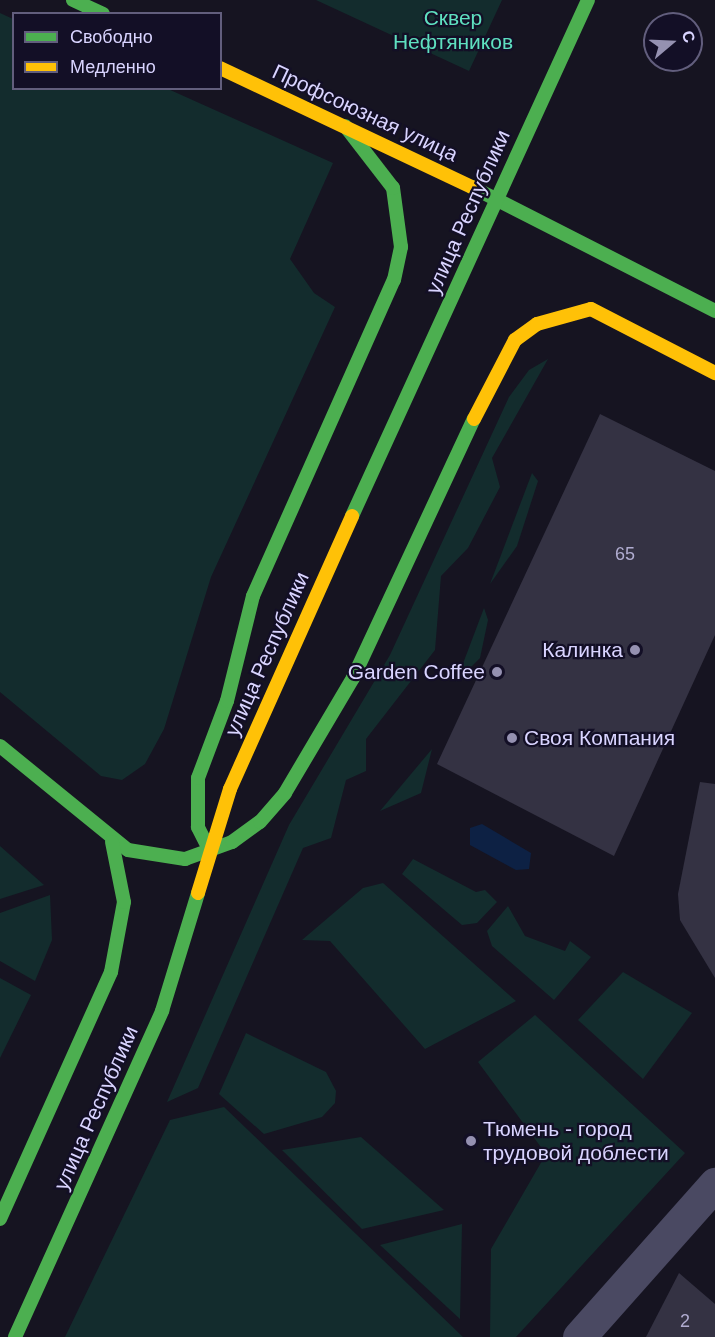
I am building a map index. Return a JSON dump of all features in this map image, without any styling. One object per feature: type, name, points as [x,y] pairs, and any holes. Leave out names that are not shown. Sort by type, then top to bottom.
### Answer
[{"type":"main road","points":[[73,0],[98,12]]},
{"type":"main road","name":"улица Республики","points":[[15,1337],[162,1011],[210,851],[267,701],[588,0]]},
{"type":"main road","name":"Профсоюзная улица","points":[[222,69],[497,200],[715,311]]},
{"type":"main road","points":[[210,851],[198,827],[198,778],[227,701],[253,596],[394,280],[401,247],[393,188],[345,126]]},
{"type":"main road","points":[[0,746],[112,843],[162,859],[210,851],[260,822],[285,793],[353,678],[510,348],[537,324],[591,309],[715,373]]},
{"type":"main road","name":"улица Республики","points":[[0,1219],[111,972],[124,902],[112,843]]},
{"type":"street","points":[[579,1337],[715,1184]]},
{"type":"green space","name":"Сквер Нефтяников","points":[[316,0],[502,0],[469,71]]},
{"type":"green space","points":[[0,13],[12,19],[12,90],[170,90],[333,163],[290,259],[314,293],[335,307],[211,577],[164,729],[145,764],[122,780],[101,776],[0,692]]},
{"type":"green space","points":[[548,359],[492,458],[500,487],[468,548],[441,576],[435,650],[366,739],[366,771],[346,780],[331,838],[303,848],[198,1088],[167,1102],[289,825],[390,655],[509,397],[529,370]]},
{"type":"green space","points":[[532,473],[538,481],[517,546],[490,584]]},
{"type":"green space","points":[[484,608],[488,620],[480,658],[456,682]]},
{"type":"green space","points":[[432,749],[421,793],[380,811]]},
{"type":"green space","points":[[0,846],[44,885],[0,899]]},
{"type":"green space","points":[[413,859],[476,892],[485,890],[497,902],[477,923],[462,925],[402,874]]},
{"type":"green space","points":[[383,883],[516,1001],[425,1049],[330,941],[302,940],[363,888]]},
{"type":"green space","points":[[50,895],[52,940],[35,981],[0,961],[0,913]]},
{"type":"green space","points":[[508,906],[525,936],[565,951],[570,941],[591,957],[554,1000],[492,946],[487,931]]},
{"type":"green space","points":[[623,972],[692,1013],[643,1079],[578,1020]]},
{"type":"green space","points":[[0,978],[31,995],[0,1058]]},
{"type":"green space","points":[[535,1015],[685,1153],[516,1337],[490,1337],[491,1249],[546,1154],[478,1062]]},
{"type":"green space","points":[[246,1033],[326,1072],[336,1091],[335,1103],[322,1117],[264,1134],[219,1094]]},
{"type":"green space","points":[[224,1107],[463,1337],[65,1337],[170,1120]]},
{"type":"green space","points":[[361,1137],[444,1210],[362,1229],[282,1150]]},
{"type":"green space","points":[[462,1224],[460,1319],[380,1245]]},
{"type":"water","points":[[482,824],[531,853],[529,869],[516,870],[470,845],[470,828]]},
{"type":"building","points":[[600,414],[715,471],[715,635],[614,856],[437,764]]},
{"type":"building","points":[[700,782],[715,784],[715,978],[680,920],[678,894]]},
{"type":"building","points":[[679,1273],[715,1304],[715,1337],[646,1337]]},
{"type":"traffic: fast","points":[[73,0],[99,12]]},
{"type":"traffic: fast","points":[[352,516],[588,0]]},
{"type":"traffic: fast","points":[[210,851],[198,827],[198,778],[227,701],[253,596],[394,280],[401,247],[393,188],[345,126]]},
{"type":"traffic: fast","points":[[472,187],[715,311]]},
{"type":"traffic: fast","points":[[0,746],[128,850],[185,859],[232,842],[260,822],[285,793],[353,678],[474,419]]},
{"type":"traffic: fast","points":[[0,1219],[111,972],[124,902],[112,842]]},
{"type":"traffic: fast","points":[[15,1337],[162,1011],[198,893]]},
{"type":"traffic: slow","points":[[222,69],[472,187]]},
{"type":"traffic: slow","points":[[474,419],[515,340],[537,324],[591,309],[715,373]]},
{"type":"traffic: slow","points":[[198,893],[230,789],[352,516]]},
{"type":"place","name":"Калинка","points":[[635,650]]},
{"type":"place","name":"Garden Coffee","points":[[497,672]]},
{"type":"place","name":"Своя Компания","points":[[512,738]]},
{"type":"place","name":"Тюмень - город трудовой доблести","points":[[471,1141]]}]
